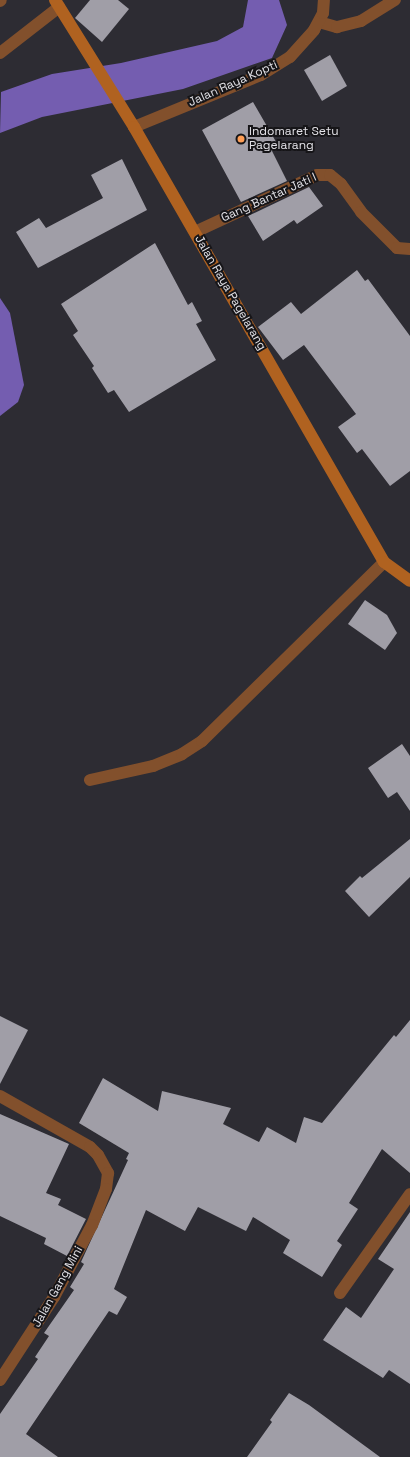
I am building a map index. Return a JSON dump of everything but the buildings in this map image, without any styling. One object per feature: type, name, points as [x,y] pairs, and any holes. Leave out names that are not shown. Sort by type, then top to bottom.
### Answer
[{"type":"street","name":"Jalan Raya Kopti","points":[[134,127],[278,65],[300,48],[319,22],[324,0]]},
{"type":"street","points":[[319,22],[337,27],[355,23],[395,0]]},
{"type":"street","points":[[1,51],[57,3]]},
{"type":"street","name":"Jalan Raya Pagelarang","points":[[57,3],[120,102],[384,562],[410,581]]},
{"type":"street","name":"Gang Bantar Jati I","points":[[195,232],[318,175],[330,175],[397,248],[409,250]]},
{"type":"street","points":[[90,780],[153,766],[182,754],[202,741],[384,562]]},
{"type":"street","name":"Jalan Gang Mini","points":[[0,1096],[90,1147],[98,1155],[108,1173],[106,1189],[92,1225],[54,1297],[0,1380]]},
{"type":"street","points":[[340,1293],[410,1194]]},
{"type":"shaded area","points":[[248,0],[279,0],[287,25],[272,58],[183,89],[42,117],[0,133],[1,92],[52,74],[121,63],[217,41],[243,27]]},
{"type":"shaded area","points":[[0,298],[10,313],[24,385],[18,402],[0,416]]},
{"type":"place","name":"Indomaret Setu Pagelarang","points":[[241,139]]}]
